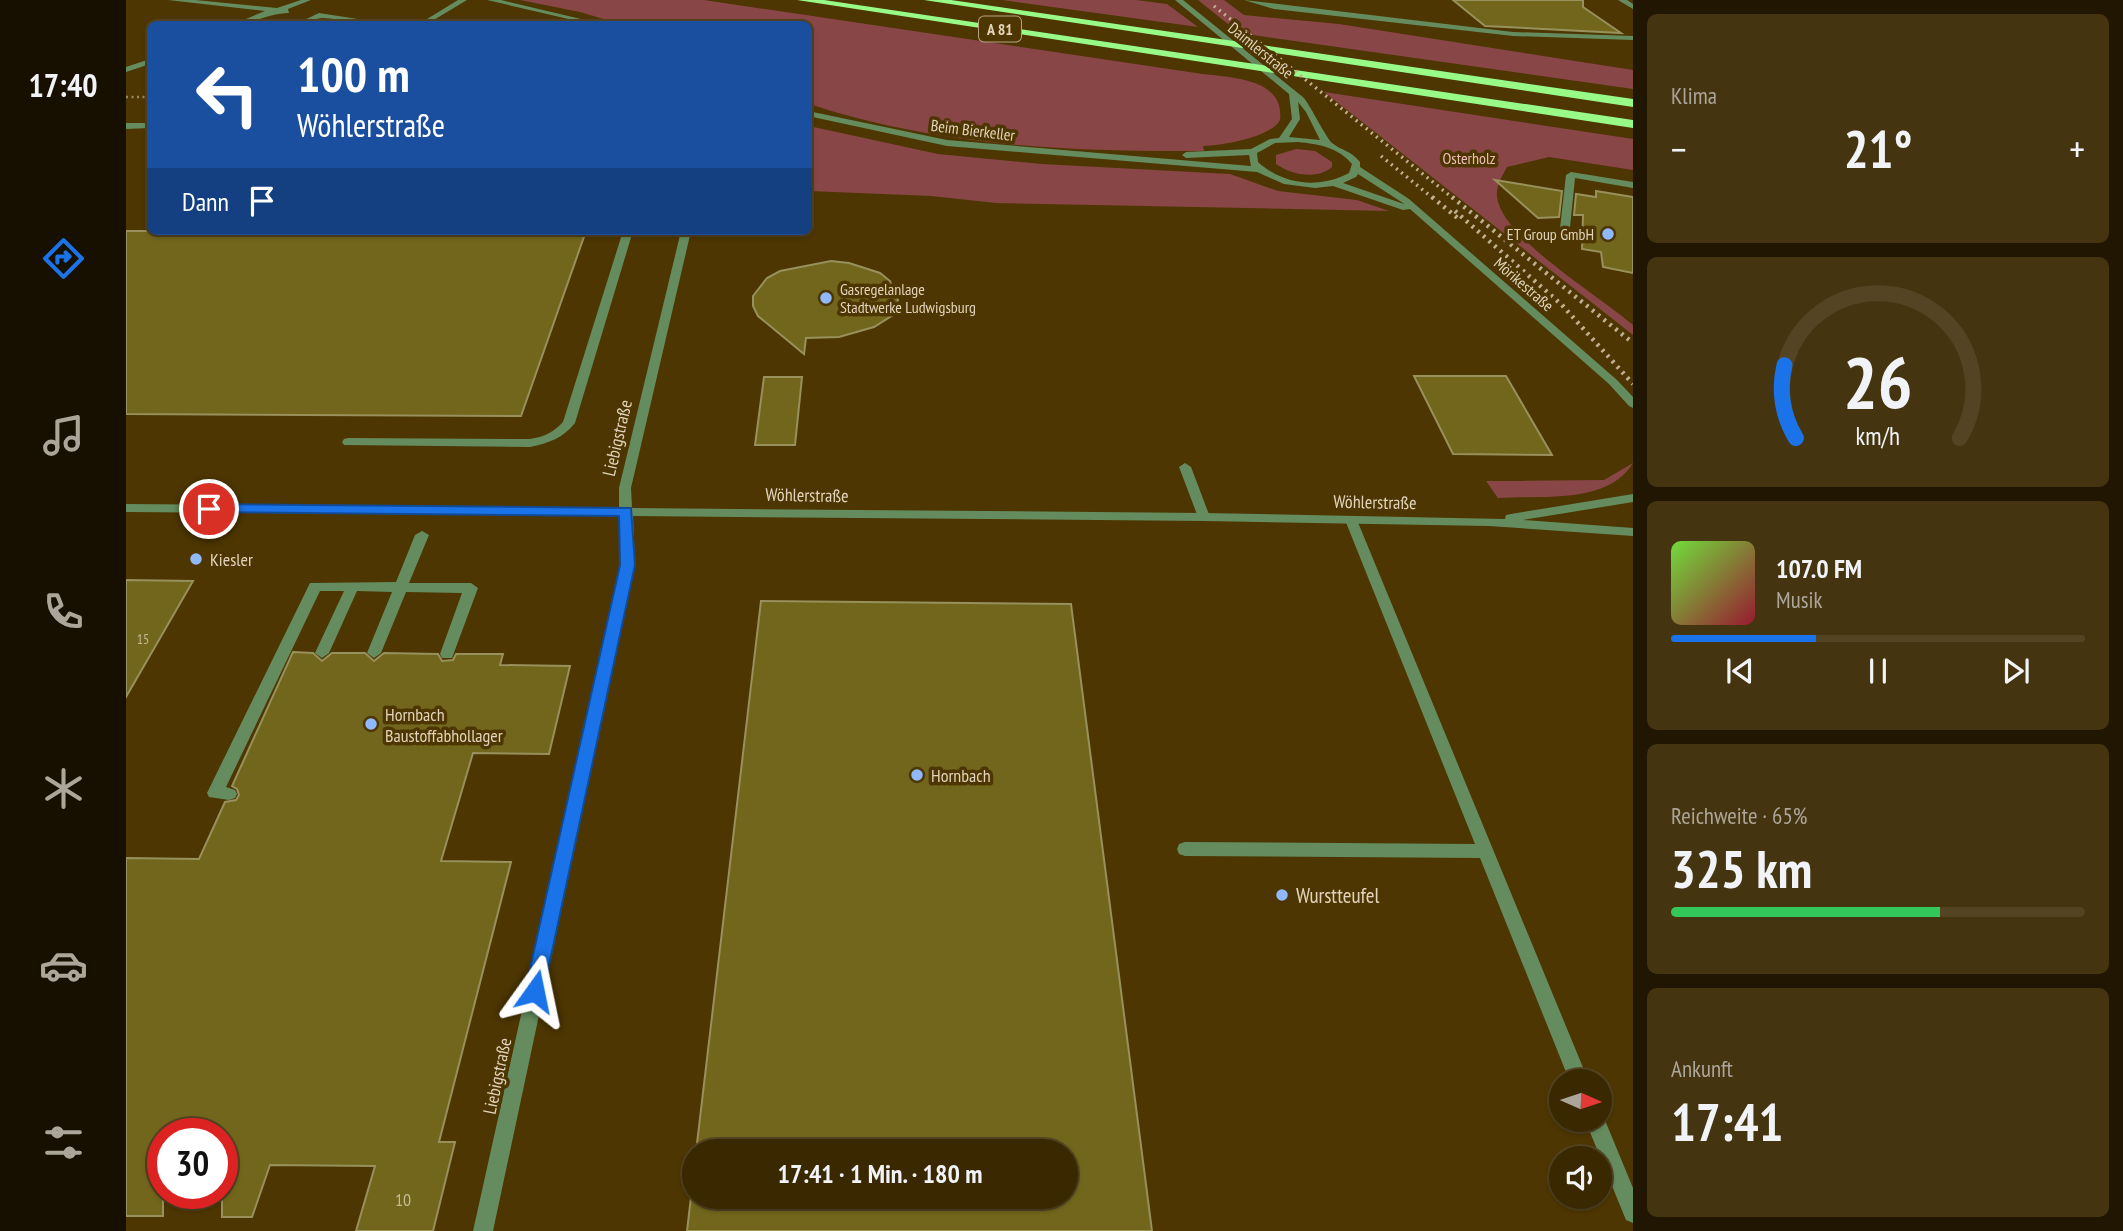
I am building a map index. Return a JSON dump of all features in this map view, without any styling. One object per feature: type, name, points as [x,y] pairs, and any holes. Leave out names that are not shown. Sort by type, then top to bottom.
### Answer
[{"type":"highway","name":"A 81","points":[[802,0],[1633,124]]},
{"type":"highway","name":"A 81","points":[[929,0],[1633,103]]},
{"type":"street","points":[[172,0],[286,11]]},
{"type":"street","points":[[244,21],[286,11],[307,0]]},
{"type":"street","points":[[428,21],[463,0]]},
{"type":"street","points":[[491,0],[585,21]]},
{"type":"street","name":"Daimlerstraße","points":[[1179,0],[1293,94],[1310,111],[1327,144]]},
{"type":"street","points":[[1248,0],[1274,7],[1513,34],[1633,38]]},
{"type":"street","points":[[1622,0],[1633,7]]},
{"type":"street","points":[[307,21],[320,15],[358,21]]},
{"type":"street","points":[[126,70],[147,62]]},
{"type":"street","name":"Daimlerstraße","points":[[1283,139],[1296,119],[1293,94]]},
{"type":"street","name":"Beim Bierkeller","points":[[812,114],[947,143],[1022,152],[1136,158],[1258,169],[1284,181],[1302,184],[1335,183]]},
{"type":"street","points":[[126,125],[147,126]]},
{"type":"street","points":[[1258,169],[1253,163],[1253,152],[1264,144],[1283,139],[1327,144]]},
{"type":"street","name":"Mörikestraße","points":[[1327,144],[1347,153],[1357,164],[1357,169],[1393,191],[1613,382],[1633,404]]},
{"type":"street","name":"Beim Bierkeller","points":[[1136,158],[1253,152]]},
{"type":"street","points":[[1335,183],[1353,175],[1357,169]]},
{"type":"street","points":[[1564,237],[1571,175],[1633,185]]},
{"type":"street","name":"Mörikestraße","points":[[1335,183],[1414,211]]},
{"type":"street","points":[[348,442],[530,443],[550,440],[562,433],[569,423],[627,235]]},
{"type":"street","name":"Liebigstraße","points":[[483,1231],[628,565],[625,488],[685,235]]},
{"type":"street","name":"Mörikestraße","points":[[1613,382],[1633,393]]},
{"type":"street","points":[[1185,467],[1204,517]]},
{"type":"street","name":"Wöhlerstraße","points":[[1489,522],[1633,499]]},
{"type":"street","name":"Wöhlerstraße","points":[[126,508],[1204,517],[1489,522],[1633,532]]},
{"type":"street","points":[[1351,520],[1575,1069]]},
{"type":"street","points":[[374,653],[422,535]]},
{"type":"street","points":[[229,794],[215,793],[315,586],[471,588],[447,654]]},
{"type":"street","points":[[322,653],[352,586]]},
{"type":"street","points":[[1185,849],[1486,851]]},
{"type":"street","points":[[1600,1132],[1633,1213]]},
{"type":"path","points":[[126,97],[147,97]]},
{"type":"green space","points":[[520,0],[704,0],[1238,78],[1264,87],[1273,95],[1279,106],[1280,120],[1257,136],[1203,146],[1204,151],[1053,148],[955,138],[857,118],[812,105],[812,21],[610,21]]},
{"type":"green space","points":[[1002,0],[1136,0],[1167,4],[1198,27]]},
{"type":"green space","points":[[1198,0],[1224,0],[1244,15],[1339,24],[1633,70],[1633,89],[1239,33]]},
{"type":"green space","name":"Osterholz","points":[[1324,92],[1633,139],[1633,170],[1549,157],[1507,167],[1500,181],[1497,197],[1503,213],[1516,230],[1555,266],[1633,325],[1633,335]]},
{"type":"green space","points":[[812,127],[938,154],[1042,164],[1230,174],[1278,191],[1357,200],[1389,211],[996,203],[931,196],[812,191]]},
{"type":"green space","points":[[1296,149],[1315,151],[1332,162],[1332,167],[1312,175],[1289,171],[1276,164],[1276,155]]},
{"type":"green space","points":[[1633,463],[1622,476],[1607,486],[1572,495],[1498,498],[1486,481],[1604,480]]},
{"type":"building","points":[[1453,0],[1583,0],[1583,7],[1621,33],[1485,26]]},
{"type":"building","points":[[1495,180],[1562,191],[1559,217],[1538,218]]},
{"type":"building","name":"ET Group GmbH","points":[[1596,191],[1633,197],[1633,273],[1603,267],[1601,252],[1582,249],[1583,215],[1574,215],[1576,194],[1596,197]]},
{"type":"building","points":[[126,231],[147,231],[147,235],[585,235],[521,416],[126,414]]},
{"type":"building","name":"Gasregelanlage Stadtwerke Ludwigsburg","points":[[831,261],[849,263],[880,273],[890,281],[898,300],[893,315],[874,327],[839,337],[806,338],[804,354],[758,316],[753,306],[753,296],[767,278],[780,271]]},
{"type":"building","points":[[1414,376],[1506,376],[1552,455],[1453,454]]},
{"type":"building","points":[[764,377],[802,377],[795,445],[755,445]]},
{"type":"building","points":[[126,580],[193,581],[126,697]]},
{"type":"building","name":"Hornbach","points":[[761,601],[1071,604],[1152,1231],[687,1231],[690,1209],[1078,1209],[1078,1139],[698,1139]]},
{"type":"building","points":[[293,652],[313,653],[322,661],[332,653],[365,653],[374,661],[384,653],[438,654],[442,661],[453,660],[456,654],[503,654],[500,665],[570,666],[549,754],[473,753],[441,861],[511,862],[439,1142],[455,1142],[433,1231],[356,1231],[375,1166],[270,1165],[252,1217],[222,1217],[222,1209],[238,1209],[238,1118],[147,1118],[147,1209],[163,1209],[163,1216],[126,1216],[126,858],[199,859],[225,802],[236,800],[239,795],[237,789],[232,786]]},
{"type":"railway","points":[[1214,6],[1454,199]]},
{"type":"railway","points":[[1381,156],[1434,199]]},
{"type":"railway","points":[[1432,197],[1460,220]]},
{"type":"railway","points":[[1452,197],[1633,343]]},
{"type":"railway","points":[[1455,211],[1562,305],[1633,384]]},
{"type":"place","name":"ET Group GmbH","points":[[1608,234]]},
{"type":"place","name":"Gasregelanlage Stadtwerke Ludwigsburg","points":[[826,298]]},
{"type":"place","name":"Kiesler","points":[[196,559]]},
{"type":"place","name":"Hornbach Baustoffabhollager","points":[[371,724]]},
{"type":"place","name":"Hornbach","points":[[917,775]]},
{"type":"place","name":"Wurstteufel","points":[[1282,895]]},
{"type":"route","points":[[209,509],[626,511],[628,565],[535,991]]}]
